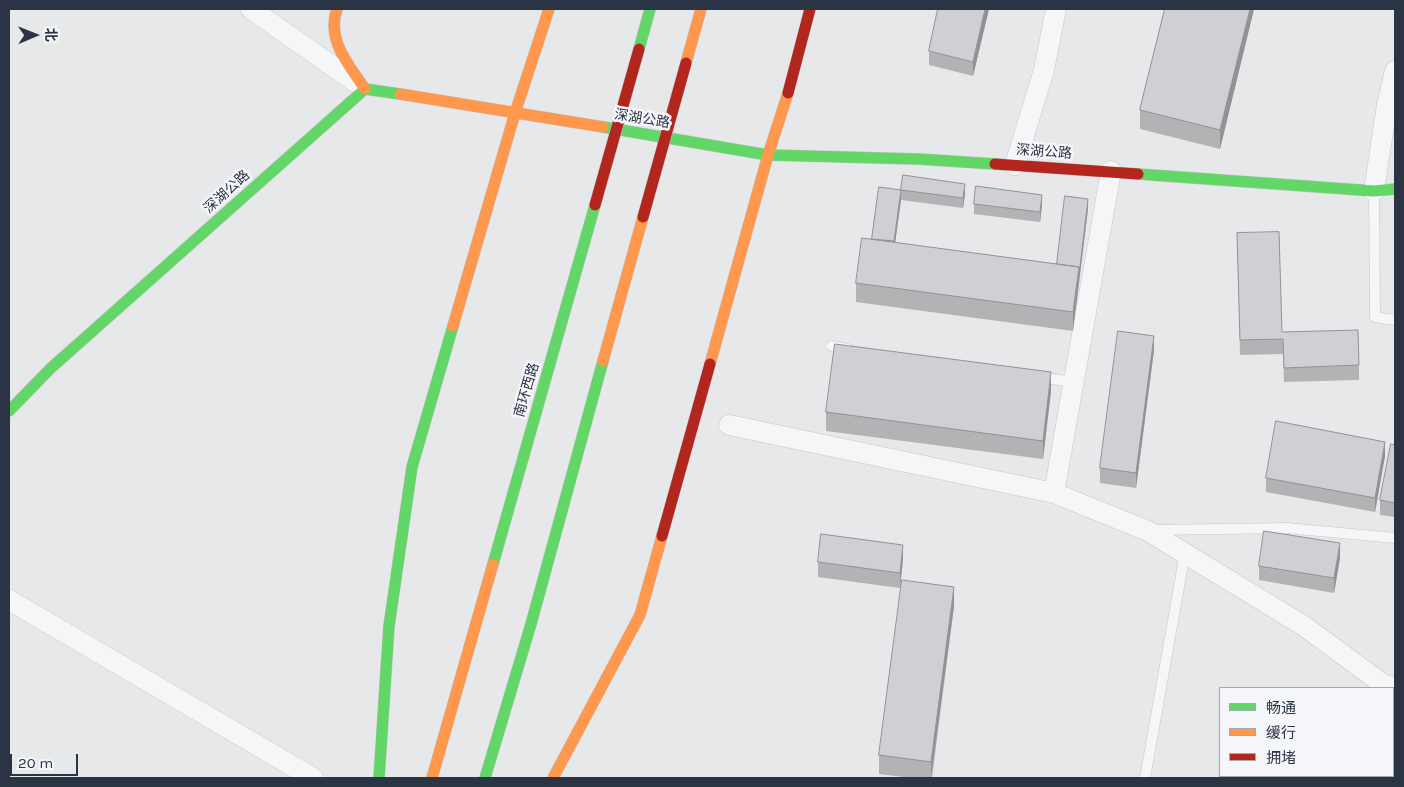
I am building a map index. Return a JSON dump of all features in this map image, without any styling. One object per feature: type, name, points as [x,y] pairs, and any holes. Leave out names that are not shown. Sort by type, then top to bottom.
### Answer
[{"type":"main road","points":[[338,9],[332,18],[335,41],[365,89]]},
{"type":"main road","points":[[379,778],[389,626],[412,468],[515,113],[549,9]]},
{"type":"main road","name":"南环西路","points":[[432,778],[650,9]]},
{"type":"main road","points":[[485,778],[531,624],[701,9]]},
{"type":"main road","points":[[553,778],[640,615],[768,155],[791,83],[810,9]]},
{"type":"main road","name":"深湖公路","points":[[9,411],[51,368],[365,89],[443,100],[768,155],[918,159],[1111,171],[1374,191],[1395,189]]},
{"type":"street","points":[[251,9],[365,89]]},
{"type":"street","points":[[1015,165],[1044,70],[1056,9]]},
{"type":"street","points":[[1374,191],[1386,105],[1395,71]]},
{"type":"street","points":[[1054,493],[1111,171]]},
{"type":"street","points":[[730,425],[1054,493],[1148,530],[1304,626],[1384,685],[1395,687]]},
{"type":"street","points":[[9,600],[313,778]]},
{"type":"lane","points":[[1374,191],[1375,316],[1395,320]]},
{"type":"lane","points":[[831,346],[860,350]]},
{"type":"lane","points":[[1025,375],[1074,382]]},
{"type":"lane","points":[[1148,530],[1287,528],[1395,538]]},
{"type":"lane","points":[[1145,778],[1185,553]]},
{"type":"building","points":[[938,9],[985,9],[973,62],[929,51]]},
{"type":"building","points":[[1165,9],[1250,9],[1220,130],[1140,110]]},
{"type":"building","points":[[903,175],[965,184],[963,198],[901,190]]},
{"type":"building","points":[[976,186],[1042,195],[1040,212],[974,204]]},
{"type":"building","points":[[879,187],[901,190],[894,241],[872,239]]},
{"type":"building","points":[[1065,196],[1088,199],[1079,275],[1079,267],[1057,264]]},
{"type":"building","points":[[1279,232],[1282,332],[1358,330],[1359,365],[1284,368],[1283,339],[1240,340],[1237,233]]},
{"type":"building","points":[[862,238],[1079,267],[1073,312],[856,283]]},
{"type":"building","points":[[1118,331],[1154,336],[1136,473],[1100,468]]},
{"type":"building","points":[[835,344],[1051,372],[1043,441],[826,412]]},
{"type":"building","points":[[1276,421],[1385,442],[1375,498],[1266,478]]},
{"type":"building","points":[[1391,444],[1395,445],[1395,503],[1380,500]]},
{"type":"building","points":[[1264,531],[1340,543],[1334,578],[1259,566]]},
{"type":"building","points":[[821,534],[903,545],[900,573],[818,562]]},
{"type":"building","points":[[902,580],[954,587],[931,762],[879,755]]},
{"type":"traffic: fast","points":[[639,49],[650,9]]},
{"type":"traffic: fast","points":[[9,411],[51,368],[365,89],[400,94]]},
{"type":"traffic: fast","points":[[603,127],[768,155],[918,159],[995,164]]},
{"type":"traffic: fast","points":[[1138,174],[1374,191],[1395,189]]},
{"type":"traffic: fast","points":[[493,564],[595,205]]},
{"type":"traffic: fast","points":[[379,778],[389,626],[412,467],[453,326]]},
{"type":"traffic: fast","points":[[485,778],[531,624],[603,361]]},
{"type":"traffic: slow","points":[[337,9],[334,20],[337,42],[346,61],[365,89]]},
{"type":"traffic: slow","points":[[453,326],[515,113],[549,9]]},
{"type":"traffic: slow","points":[[686,63],[701,9]]},
{"type":"traffic: slow","points":[[710,364],[768,155],[788,93]]},
{"type":"traffic: slow","points":[[400,94],[603,127]]},
{"type":"traffic: slow","points":[[603,361],[643,217]]},
{"type":"traffic: slow","points":[[553,778],[640,615],[662,536]]},
{"type":"traffic: slow","points":[[432,778],[493,564]]},
{"type":"traffic: jam","points":[[788,93],[810,9]]},
{"type":"traffic: jam","points":[[595,205],[639,49]]},
{"type":"traffic: jam","points":[[643,217],[686,63]]},
{"type":"traffic: jam","points":[[995,164],[1138,174]]},
{"type":"traffic: jam","points":[[662,536],[710,364]]}]
